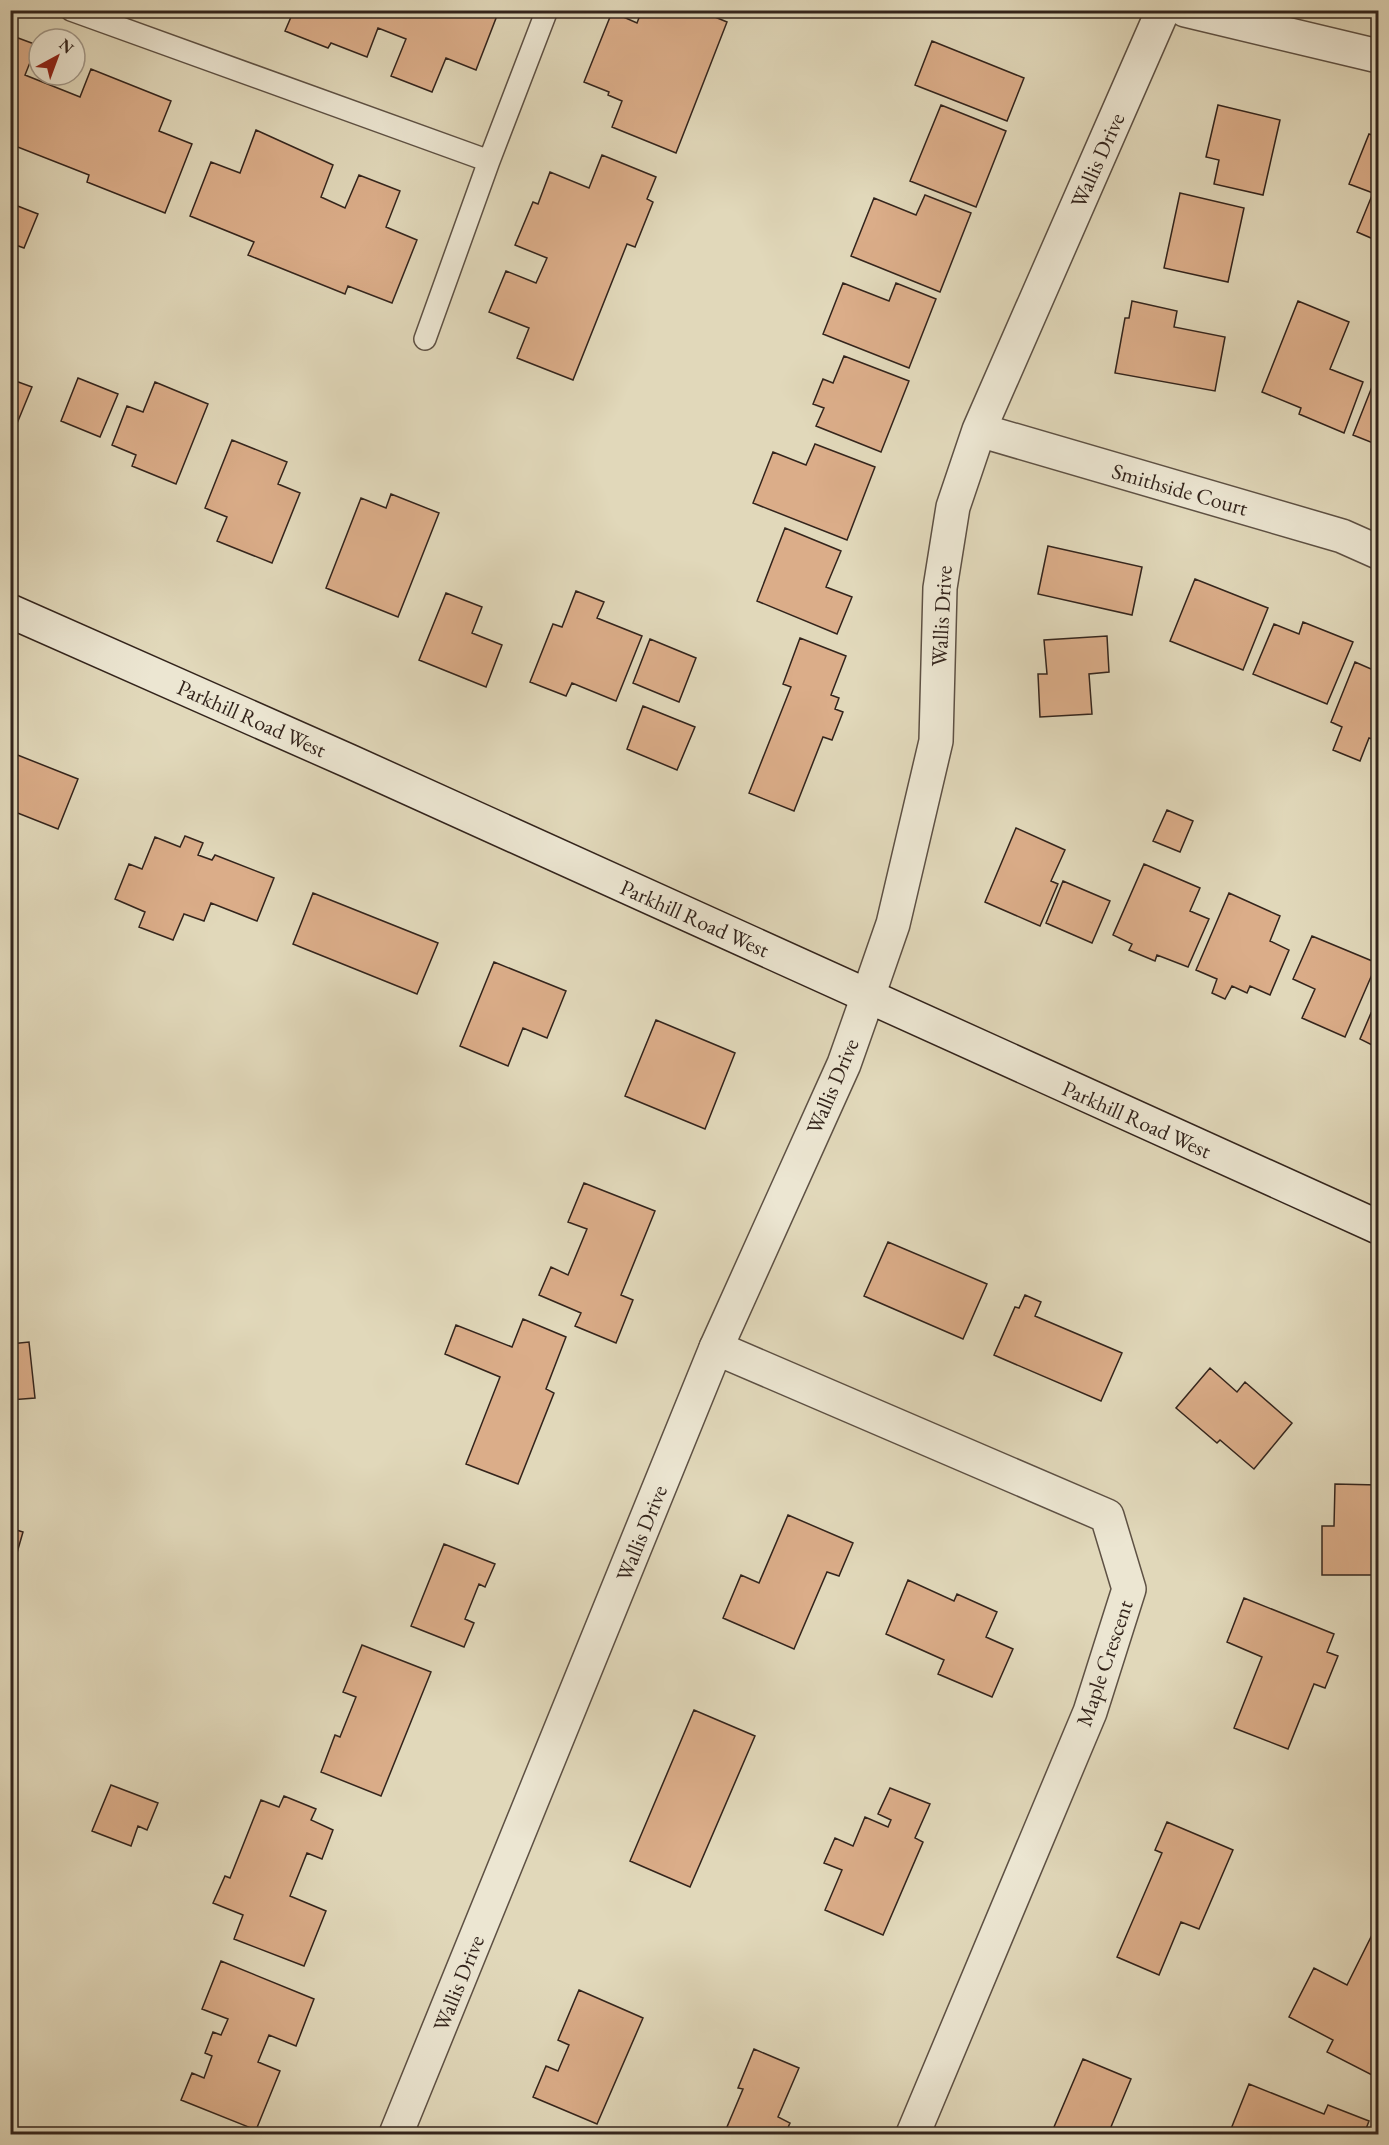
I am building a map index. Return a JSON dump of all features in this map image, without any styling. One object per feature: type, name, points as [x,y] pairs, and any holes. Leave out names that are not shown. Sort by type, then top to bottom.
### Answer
[{"type":"street","name":"Wallis Drive","points":[[396,2134],[716,1348],[844,1064],[893,924],[936,741],[940,588],[953,507],[979,430],[1163,10]]},
{"type":"street","points":[[1185,10],[1378,56]]},
{"type":"street","name":"Smithside Court","points":[[979,430],[1342,536],[1378,552]]},
{"type":"street","name":"Parkhill Road West","points":[[10,611],[1378,1227]]},
{"type":"street","name":"Maple Crescent","points":[[716,1348],[1107,1516],[1129,1589],[1090,1712],[913,2134]]},
{"type":"lane","points":[[71,10],[489,161]]},
{"type":"lane","points":[[425,339],[489,161],[547,10]]},
{"type":"building","points":[[294,10],[492,10],[498,13],[476,70],[446,58],[432,92],[391,76],[406,39],[378,28],[367,57],[331,43],[328,48],[285,31]]},
{"type":"building","points":[[642,10],[698,10],[727,22],[676,153],[612,127],[622,101],[608,95],[609,92],[584,82],[612,12],[637,23]]},
{"type":"building","points":[[10,35],[27,41],[25,75],[27,76],[27,87],[55,87],[80,97],[84,87],[87,87],[91,69],[171,101],[159,131],[192,144],[165,213],[87,182],[89,175],[10,144]]},
{"type":"building","points":[[932,41],[1024,78],[1007,121],[915,85]]},
{"type":"building","points":[[941,105],[1006,131],[976,207],[910,181]]},
{"type":"building","points":[[1218,105],[1280,120],[1263,195],[1214,184],[1219,160],[1206,157]]},
{"type":"building","points":[[256,130],[333,165],[321,197],[345,208],[359,175],[400,191],[386,227],[417,240],[392,303],[348,286],[345,294],[248,255],[254,242],[190,216],[211,162],[240,173]]},
{"type":"building","points":[[1369,134],[1378,137],[1378,241],[1357,232],[1373,193],[1349,184]]},
{"type":"building","points":[[602,155],[656,177],[647,199],[653,202],[635,247],[627,244],[573,380],[517,358],[529,328],[489,312],[506,271],[536,283],[547,258],[515,245],[533,202],[538,204],[550,172],[589,188]]},
{"type":"building","points":[[1180,193],[1244,208],[1228,282],[1164,268]]},
{"type":"building","points":[[925,195],[971,213],[940,292],[851,256],[874,198],[916,215]]},
{"type":"building","points":[[10,203],[38,214],[24,248],[10,243]]},
{"type":"building","points":[[843,283],[889,301],[896,283],[936,299],[909,368],[823,334]]},
{"type":"building","points":[[1132,301],[1177,311],[1174,327],[1225,337],[1215,391],[1115,373],[1125,318],[1129,318]]},
{"type":"building","points":[[1298,301],[1349,322],[1330,369],[1363,382],[1344,433],[1299,414],[1301,408],[1262,392]]},
{"type":"building","points":[[844,356],[909,381],[881,452],[816,426],[824,408],[813,404],[823,379],[833,383]]},
{"type":"building","points":[[1378,375],[1378,445],[1353,435]]},
{"type":"building","points":[[78,378],[118,394],[100,437],[61,421]]},
{"type":"building","points":[[10,379],[32,387],[11,438],[10,438]]},
{"type":"building","points":[[155,382],[208,404],[176,484],[132,466],[136,455],[112,445],[127,406],[143,412]]},
{"type":"building","points":[[232,440],[287,462],[278,484],[300,493],[272,563],[217,541],[227,517],[205,508]]},
{"type":"building","points":[[815,444],[875,467],[847,540],[753,503],[773,452],[806,465]]},
{"type":"building","points":[[391,494],[439,513],[398,617],[326,588],[361,498],[386,508]]},
{"type":"building","points":[[785,528],[841,551],[826,587],[852,597],[837,634],[757,601]]},
{"type":"building","points":[[1048,546],[1142,567],[1132,615],[1038,594]]},
{"type":"building","points":[[1195,579],[1268,608],[1243,670],[1170,641]]},
{"type":"building","points":[[576,591],[604,602],[597,618],[642,636],[616,701],[572,683],[566,696],[530,682],[553,624],[562,627]]},
{"type":"building","points":[[446,593],[482,607],[472,633],[502,645],[486,687],[419,660]]},
{"type":"building","points":[[1303,622],[1353,642],[1327,704],[1253,674],[1274,624],[1299,634]]},
{"type":"building","points":[[1107,636],[1109,672],[1089,674],[1092,714],[1040,717],[1038,674],[1047,674],[1044,640]]},
{"type":"building","points":[[800,638],[846,656],[831,695],[839,698],[835,709],[843,712],[832,740],[823,737],[794,811],[749,793],[791,687],[783,684]]},
{"type":"building","points":[[650,639],[696,658],[679,702],[633,683]]},
{"type":"building","points":[[1355,662],[1378,672],[1378,741],[1369,738],[1360,761],[1333,750],[1342,727],[1331,722]]},
{"type":"building","points":[[643,706],[695,727],[677,770],[627,749]]},
{"type":"building","points":[[10,752],[78,779],[58,829],[10,810]]},
{"type":"building","points":[[1167,810],[1193,821],[1180,852],[1153,841]]},
{"type":"building","points":[[1016,828],[1065,850],[1051,881],[1058,884],[1040,926],[985,902]]},
{"type":"building","points":[[185,836],[203,843],[198,855],[212,860],[215,855],[274,878],[257,921],[211,903],[204,921],[184,914],[173,940],[139,927],[145,912],[115,899],[129,864],[142,869],[155,837],[180,847]]},
{"type":"building","points":[[1144,864],[1200,888],[1190,911],[1209,919],[1188,967],[1157,955],[1155,961],[1129,950],[1132,944],[1113,935]]},
{"type":"building","points":[[1063,881],[1110,901],[1092,943],[1046,923]]},
{"type":"building","points":[[313,893],[438,943],[417,994],[293,944]]},
{"type":"building","points":[[1229,893],[1280,916],[1270,941],[1289,950],[1270,995],[1250,986],[1247,993],[1232,986],[1225,999],[1212,993],[1217,979],[1196,970]]},
{"type":"building","points":[[1312,936],[1377,963],[1345,1037],[1302,1018],[1315,989],[1293,979]]},
{"type":"building","points":[[494,962],[566,991],[547,1038],[523,1028],[508,1066],[460,1046]]},
{"type":"building","points":[[1371,1013],[1378,1016],[1378,1048],[1360,1039]]},
{"type":"building","points":[[656,1020],[735,1053],[705,1129],[625,1096]]},
{"type":"building","points":[[584,1183],[655,1211],[621,1295],[633,1300],[616,1343],[575,1326],[581,1313],[539,1295],[551,1267],[568,1275],[587,1229],[568,1222]]},
{"type":"building","points":[[888,1242],[987,1284],[963,1339],[864,1296]]},
{"type":"building","points":[[1025,1295],[1041,1302],[1035,1316],[1122,1353],[1101,1401],[994,1355],[1015,1307],[1019,1308]]},
{"type":"building","points":[[523,1319],[566,1337],[546,1389],[554,1393],[518,1484],[466,1464],[500,1377],[445,1354],[456,1325],[512,1347]]},
{"type":"building","points":[[29,1342],[35,1398],[10,1400],[10,1344]]},
{"type":"building","points":[[1210,1368],[1237,1392],[1245,1382],[1292,1423],[1254,1469],[1220,1440],[1217,1443],[1176,1408]]},
{"type":"building","points":[[1335,1484],[1378,1485],[1378,1575],[1322,1575],[1322,1526],[1334,1526]]},
{"type":"building","points":[[788,1515],[853,1543],[839,1576],[827,1572],[794,1649],[723,1618],[741,1575],[759,1583]]},
{"type":"building","points":[[10,1528],[23,1532],[10,1577]]},
{"type":"building","points":[[444,1544],[495,1564],[485,1587],[479,1584],[465,1619],[474,1623],[464,1647],[411,1626]]},
{"type":"building","points":[[908,1580],[954,1601],[957,1594],[997,1612],[986,1637],[1013,1649],[992,1697],[938,1674],[944,1660],[886,1634]]},
{"type":"building","points":[[1244,1598],[1334,1634],[1327,1652],[1338,1656],[1325,1688],[1314,1684],[1288,1749],[1234,1728],[1262,1657],[1227,1642]]},
{"type":"building","points":[[362,1645],[431,1672],[381,1796],[321,1772],[335,1735],[340,1737],[356,1697],[343,1692]]},
{"type":"building","points":[[694,1710],[755,1736],[690,1887],[630,1861]]},
{"type":"building","points":[[111,1785],[158,1803],[147,1830],[138,1826],[131,1846],[92,1831]]},
{"type":"building","points":[[890,1788],[930,1804],[915,1838],[923,1842],[883,1935],[825,1910],[842,1870],[824,1863],[835,1838],[853,1846],[865,1817],[888,1827],[891,1820],[878,1814]]},
{"type":"building","points":[[284,1796],[316,1809],[311,1820],[333,1830],[322,1859],[307,1853],[290,1896],[326,1911],[304,1966],[234,1939],[243,1915],[213,1903],[225,1876],[230,1878],[261,1800],[279,1807]]},
{"type":"building","points":[[1167,1822],[1233,1850],[1199,1929],[1181,1922],[1159,1975],[1117,1957],[1162,1853],[1155,1850]]},
{"type":"building","points":[[1373,1933],[1378,1935],[1378,2062],[1372,2075],[1327,2052],[1333,2040],[1289,2017],[1314,1968],[1347,1985]]},
{"type":"building","points":[[221,1961],[314,1999],[296,2046],[269,2035],[258,2062],[280,2071],[256,2130],[181,2100],[192,2073],[204,2078],[212,2056],[205,2053],[213,2032],[221,2035],[228,2019],[202,2009]]},
{"type":"building","points":[[579,1990],[643,2018],[597,2124],[533,2097],[546,2066],[558,2071],[569,2045],[558,2040]]},
{"type":"building","points":[[754,2049],[799,2068],[778,2117],[790,2123],[785,2134],[724,2134],[743,2089],[738,2088]]},
{"type":"building","points":[[1083,2059],[1131,2079],[1108,2134],[1051,2134]]},
{"type":"building","points":[[1249,2084],[1324,2114],[1328,2105],[1369,2121],[1364,2134],[1229,2134]]}]
